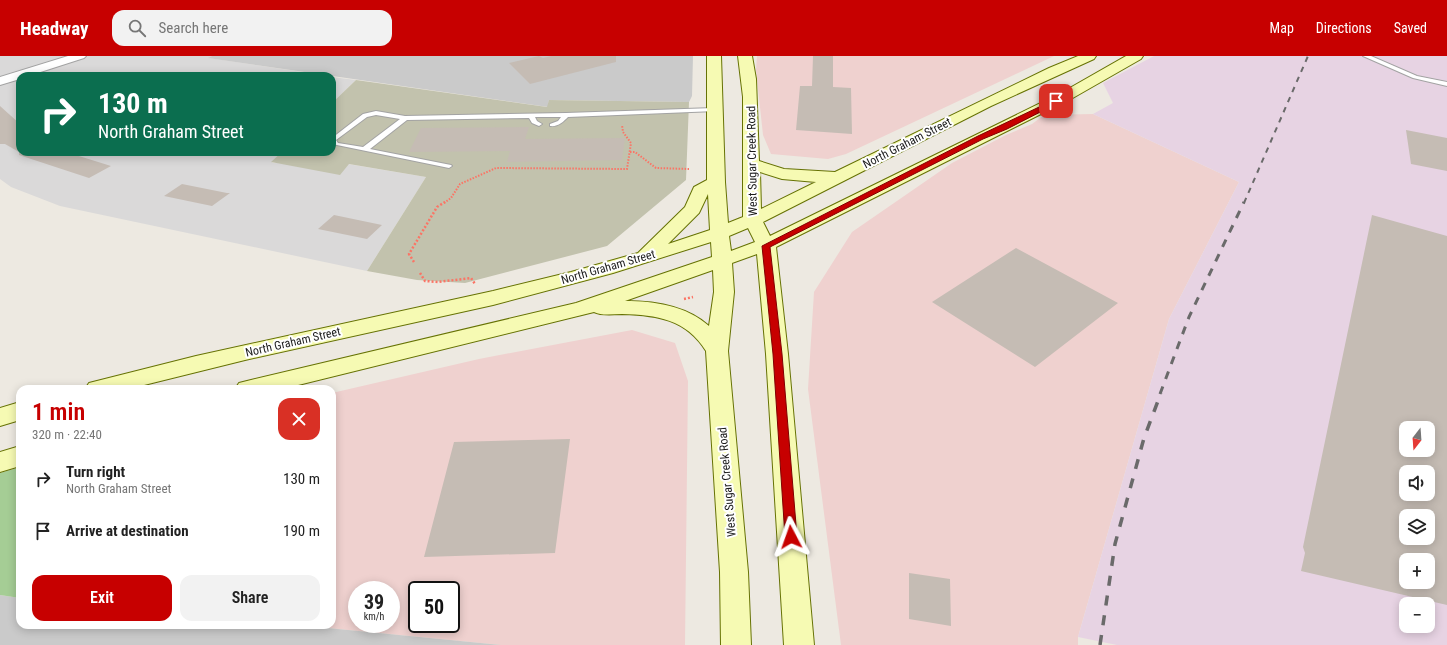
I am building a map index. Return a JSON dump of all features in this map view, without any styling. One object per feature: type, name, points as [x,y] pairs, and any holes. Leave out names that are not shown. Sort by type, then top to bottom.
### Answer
[{"type":"main road","name":"West Sugar Creek Road","points":[[714,56],[716,182],[724,292],[717,351],[734,572],[736,645]]},
{"type":"main road","name":"West Sugar Creek Road","points":[[745,56],[749,79],[752,219],[766,246],[777,354],[799,645]]},
{"type":"main road","points":[[264,385],[581,309],[723,262],[766,246],[980,137],[1004,127],[1066,96],[1136,56]]},
{"type":"main road","points":[[1066,96],[1065,87],[1068,80],[1092,69],[1095,58]]},
{"type":"main road","name":"North Graham Street","points":[[113,385],[180,368],[494,298],[642,258],[719,233],[838,178],[1031,80],[1095,58]]},
{"type":"main road","points":[[980,137],[1015,109],[1042,96],[1046,92],[1044,88],[1031,80]]},
{"type":"main road","points":[[752,164],[782,174],[838,178]]},
{"type":"main road","points":[[642,258],[693,208],[700,191],[716,182]]},
{"type":"main road","points":[[581,309],[622,307],[662,311],[691,322],[704,332],[717,351]]},
{"type":"main road","points":[[0,417],[16,412]]},
{"type":"main road","points":[[0,462],[16,457]]},
{"type":"street","points":[[29,72],[80,56]]},
{"type":"street","points":[[0,81],[16,76]]},
{"type":"lane","points":[[1366,56],[1415,77],[1447,84]]},
{"type":"lane","points":[[336,138],[365,115],[376,113],[405,118],[531,116],[714,110]]},
{"type":"lane","points":[[552,125],[560,122],[566,115]]},
{"type":"lane","points":[[531,116],[534,122],[539,124]]},
{"type":"lane","points":[[364,150],[405,118]]},
{"type":"lane","points":[[336,144],[449,166]]},
{"type":"path","points":[[414,262],[409,254],[437,207],[451,198],[460,184],[496,168],[627,169],[630,141],[623,132],[622,124]]},
{"type":"path","points":[[630,152],[635,152],[656,168],[689,169]]},
{"type":"path","points":[[420,272],[425,281],[438,282],[471,278],[473,279],[475,285]]},
{"type":"path","points":[[681,299],[693,297]]},
{"type":"shaded area","points":[[0,56],[212,56],[209,58],[302,72],[16,72],[16,156],[278,156],[272,163],[348,164],[426,177],[367,271],[60,206],[11,187],[0,179]]},
{"type":"shaded area","points":[[212,56],[693,56],[692,96],[689,102],[549,100],[548,107],[336,76],[336,72],[305,72],[208,58]]},
{"type":"shaded area","points":[[757,56],[1054,56],[846,154],[828,159],[771,154],[763,135],[756,70]]},
{"type":"shaded area","points":[[1154,56],[1447,56],[1447,645],[1117,645],[1078,637],[1169,319],[1239,182],[1093,114],[1113,103],[1103,83]]},
{"type":"shaded area","points":[[336,78],[356,80],[336,99]]},
{"type":"shaded area","points":[[356,80],[547,107],[549,100],[689,102],[686,180],[607,246],[465,283],[417,280],[367,271],[426,177],[349,164],[340,175],[271,162],[278,156],[336,156],[336,99]]},
{"type":"shaded area","points":[[1093,114],[1239,182],[1169,319],[1078,637],[1078,645],[841,645],[808,389],[814,292],[852,232],[952,163],[1006,135],[1032,124],[1044,115]]},
{"type":"shaded area","points":[[632,330],[675,343],[688,381],[685,645],[501,645],[379,633],[400,633],[400,581],[348,581],[348,630],[336,629],[336,392],[479,359]]},
{"type":"shaded area","points":[[0,595],[16,597],[16,629],[336,629],[348,630],[348,633],[379,633],[501,645],[0,645]]},
{"type":"green space","points":[[16,468],[16,597],[0,595],[0,473]]},
{"type":"building","points":[[539,56],[543,58],[551,56],[616,56],[616,62],[530,84],[509,63]]},
{"type":"building","points":[[813,56],[833,56],[833,87],[851,88],[852,134],[796,130],[800,86],[812,86]]},
{"type":"building","points":[[0,106],[16,120],[16,150],[5,144],[0,144]]},
{"type":"building","points":[[529,127],[525,139],[625,138],[622,160],[507,162],[510,151],[409,152],[421,128]]},
{"type":"building","points":[[1406,130],[1447,138],[1447,171],[1411,164]]},
{"type":"building","points":[[22,156],[79,156],[111,166],[89,178]]},
{"type":"building","points":[[182,184],[230,193],[212,206],[164,196]]},
{"type":"building","points":[[334,215],[382,225],[367,239],[318,229]]},
{"type":"building","points":[[1372,215],[1447,236],[1447,605],[1435,602],[1435,597],[1413,597],[1301,571],[1305,553],[1303,547]]},
{"type":"building","points":[[1016,248],[1118,303],[1035,367],[932,302]]},
{"type":"building","points":[[570,439],[555,553],[424,557],[454,442]]},
{"type":"building","points":[[909,573],[950,579],[951,626],[909,619]]},
{"type":"railway","points":[[1244,203],[1308,56]]},
{"type":"railway","points":[[1160,394],[1189,317],[1244,202]]},
{"type":"railway","points":[[1100,645],[1115,544],[1144,438],[1161,393]]},
{"type":"route","points":[[791,537],[777,354],[766,246],[916,171],[980,137],[1004,127],[1056,101]]}]
